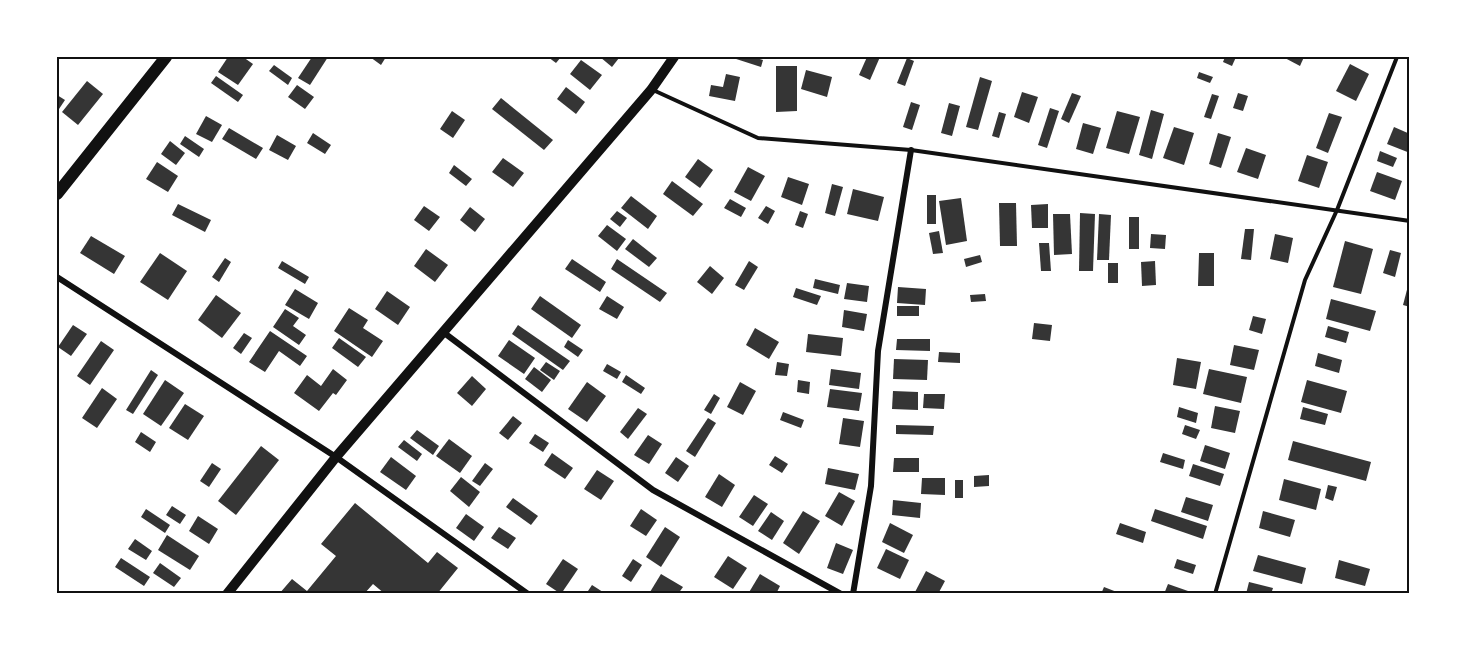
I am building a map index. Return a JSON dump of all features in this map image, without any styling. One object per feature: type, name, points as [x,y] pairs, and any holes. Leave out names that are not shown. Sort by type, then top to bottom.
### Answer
[{"type":"main road","points":[[57,194],[166,57]]},
{"type":"street","points":[[227,594],[336,457],[651,90],[674,57]]},
{"type":"street","points":[[853,594],[871,486],[878,351],[911,150]]},
{"type":"street","points":[[57,277],[336,457],[528,594]]},
{"type":"street","points":[[443,332],[653,490],[842,594]]},
{"type":"lane","points":[[1215,594],[1305,280],[1337,210],[1396,57]]},
{"type":"lane","points":[[651,90],[758,138],[911,150],[1410,221]]},
{"type":"building","points":[[228,57],[243,57],[253,64],[238,85],[218,72]]},
{"type":"building","points":[[312,57],[328,57],[310,85],[298,78]]},
{"type":"building","points":[[370,57],[386,57],[381,65]]},
{"type":"building","points":[[548,57],[561,57],[556,63]]},
{"type":"building","points":[[600,57],[618,57],[619,58],[612,67]]},
{"type":"building","points":[[730,57],[753,57],[763,60],[761,67]]},
{"type":"building","points":[[867,57],[880,57],[870,80],[859,75]]},
{"type":"building","points":[[1225,57],[1236,57],[1232,66],[1223,62]]},
{"type":"building","points":[[1283,57],[1304,57],[1300,66]]},
{"type":"building","points":[[907,58],[914,61],[905,86],[897,83]]},
{"type":"building","points":[[581,60],[602,75],[590,90],[570,74]]},
{"type":"building","points":[[1350,64],[1369,74],[1356,101],[1336,91]]},
{"type":"building","points":[[274,65],[292,78],[288,85],[269,71]]},
{"type":"building","points":[[776,66],[797,66],[797,111],[776,112]]},
{"type":"building","points":[[806,70],[832,77],[827,97],[801,89]]},
{"type":"building","points":[[1199,72],[1213,77],[1210,83],[1197,78]]},
{"type":"building","points":[[726,74],[740,77],[735,101],[709,96],[711,85],[723,87]]},
{"type":"building","points":[[216,76],[243,95],[238,102],[211,83]]},
{"type":"building","points":[[980,77],[992,81],[978,130],[966,127]]},
{"type":"building","points":[[87,81],[103,94],[78,125],[62,112]]},
{"type":"building","points":[[297,85],[314,97],[305,109],[288,97]]},
{"type":"building","points":[[566,87],[585,102],[576,114],[557,99]]},
{"type":"building","points":[[1022,92],[1038,97],[1029,123],[1014,117]]},
{"type":"building","points":[[1072,93],[1081,96],[1069,123],[1061,119]]},
{"type":"building","points":[[1238,93],[1248,96],[1243,111],[1233,108]]},
{"type":"building","points":[[1212,94],[1219,96],[1211,119],[1204,117]]},
{"type":"building","points":[[57,95],[65,100],[57,112]]},
{"type":"building","points":[[501,98],[553,140],[544,150],[492,109]]},
{"type":"building","points":[[911,102],[920,105],[912,130],[903,127]]},
{"type":"building","points":[[949,103],[960,106],[952,136],[941,133]]},
{"type":"building","points":[[1050,108],[1059,111],[1047,148],[1038,145]]},
{"type":"building","points":[[1151,110],[1164,114],[1152,159],[1139,155]]},
{"type":"building","points":[[452,111],[465,120],[453,138],[440,129]]},
{"type":"building","points":[[1117,111],[1140,117],[1129,154],[1106,148]]},
{"type":"building","points":[[999,112],[1006,114],[999,138],[992,136]]},
{"type":"building","points":[[1329,113],[1342,117],[1328,153],[1316,148]]},
{"type":"building","points":[[206,116],[222,125],[212,142],[196,134]]},
{"type":"building","points":[[1083,123],[1101,128],[1093,154],[1076,149]]},
{"type":"building","points":[[1174,127],[1194,133],[1184,165],[1163,158]]},
{"type":"building","points":[[1394,127],[1410,134],[1410,153],[1387,144]]},
{"type":"building","points":[[229,128],[263,148],[256,159],[222,139]]},
{"type":"building","points":[[313,133],[331,145],[325,154],[307,143]]},
{"type":"building","points":[[1218,133],[1231,137],[1221,168],[1209,164]]},
{"type":"building","points":[[277,135],[296,146],[288,160],[269,150]]},
{"type":"building","points":[[185,136],[204,149],[199,157],[180,144]]},
{"type":"building","points":[[170,141],[185,153],[176,165],[161,154]]},
{"type":"building","points":[[1246,148],[1266,155],[1258,179],[1237,172]]},
{"type":"building","points":[[1380,151],[1397,158],[1393,167],[1377,161]]},
{"type":"building","points":[[1307,155],[1328,162],[1319,188],[1298,181]]},
{"type":"building","points":[[503,158],[524,173],[513,187],[492,172]]},
{"type":"building","points":[[698,159],[713,170],[700,188],[685,177]]},
{"type":"building","points":[[157,162],[178,176],[168,192],[146,179]]},
{"type":"building","points":[[454,165],[472,179],[466,186],[449,173]]},
{"type":"building","points":[[748,167],[765,176],[751,201],[734,192]]},
{"type":"building","points":[[1377,172],[1402,181],[1395,200],[1370,191]]},
{"type":"building","points":[[788,177],[809,184],[802,205],[781,197]]},
{"type":"building","points":[[672,181],[703,204],[693,216],[663,194]]},
{"type":"building","points":[[832,184],[843,187],[835,216],[825,213]]},
{"type":"building","points":[[853,189],[884,197],[878,221],[847,214]]},
{"type":"building","points":[[927,195],[936,195],[936,224],[927,224]]},
{"type":"building","points":[[631,196],[657,216],[648,229],[621,208]]},
{"type":"building","points":[[961,198],[967,241],[946,245],[939,201]]},
{"type":"building","points":[[730,199],[746,208],[741,217],[724,208]]},
{"type":"building","points":[[999,203],[1016,203],[1017,246],[1000,246]]},
{"type":"building","points":[[178,204],[211,220],[205,232],[172,215]]},
{"type":"building","points":[[1048,204],[1048,228],[1032,228],[1031,205]]},
{"type":"building","points":[[424,206],[440,217],[429,231],[414,220]]},
{"type":"building","points":[[766,206],[775,211],[768,224],[758,218]]},
{"type":"building","points":[[470,207],[485,219],[475,232],[460,220]]},
{"type":"building","points":[[617,211],[627,218],[620,227],[610,219]]},
{"type":"building","points":[[800,211],[808,214],[803,228],[795,225]]},
{"type":"building","points":[[1080,213],[1095,214],[1093,271],[1079,271]]},
{"type":"building","points":[[1053,214],[1070,214],[1072,254],[1054,255]]},
{"type":"building","points":[[1099,214],[1111,215],[1109,260],[1097,260]]},
{"type":"building","points":[[1129,217],[1139,217],[1139,249],[1129,249]]},
{"type":"building","points":[[607,225],[626,239],[617,251],[598,236]]},
{"type":"building","points":[[1245,229],[1254,229],[1251,260],[1241,259]]},
{"type":"building","points":[[939,231],[943,253],[933,254],[929,233]]},
{"type":"building","points":[[1151,234],[1166,235],[1165,249],[1150,248]]},
{"type":"building","points":[[1275,234],[1293,238],[1288,263],[1270,259]]},
{"type":"building","points":[[91,236],[125,256],[114,274],[80,253]]},
{"type":"building","points":[[633,239],[657,258],[649,267],[625,249]]},
{"type":"building","points":[[1345,241],[1373,249],[1361,294],[1333,287]]},
{"type":"building","points":[[1039,243],[1049,243],[1051,271],[1041,271]]},
{"type":"building","points":[[426,249],[448,265],[435,282],[414,266]]},
{"type":"building","points":[[1390,250],[1401,253],[1395,277],[1383,273]]},
{"type":"building","points":[[160,253],[187,271],[168,300],[140,282]]},
{"type":"building","points":[[1199,253],[1214,253],[1214,286],[1198,286]]},
{"type":"building","points":[[980,255],[982,262],[966,267],[964,259]]},
{"type":"building","points":[[225,258],[231,262],[219,282],[212,277]]},
{"type":"building","points":[[572,259],[606,282],[600,292],[565,269]]},
{"type":"building","points":[[617,259],[667,293],[660,302],[611,269]]},
{"type":"building","points":[[282,261],[309,277],[305,284],[278,268]]},
{"type":"building","points":[[749,261],[758,267],[744,290],[735,285]]},
{"type":"building","points":[[1155,261],[1156,285],[1142,286],[1141,262]]},
{"type":"building","points":[[1108,263],[1118,263],[1118,283],[1108,283]]},
{"type":"building","points":[[710,266],[724,278],[712,294],[697,282]]},
{"type":"building","points":[[815,279],[840,285],[838,294],[813,288]]},
{"type":"building","points":[[1410,282],[1410,307],[1403,305]]},
{"type":"building","points":[[847,283],[869,286],[867,302],[844,299]]},
{"type":"building","points":[[898,287],[926,289],[925,305],[897,303]]},
{"type":"building","points":[[796,288],[821,296],[817,305],[793,297]]},
{"type":"building","points":[[295,289],[318,303],[309,319],[285,305]]},
{"type":"building","points":[[387,291],[410,307],[398,325],[375,309]]},
{"type":"building","points":[[985,294],[986,301],[971,302],[970,295]]},
{"type":"building","points":[[216,295],[241,313],[222,338],[198,320]]},
{"type":"building","points":[[540,296],[581,325],[572,338],[531,309]]},
{"type":"building","points":[[607,296],[624,307],[617,319],[599,309]]},
{"type":"building","points":[[1331,299],[1376,311],[1370,331],[1326,319]]},
{"type":"building","points":[[897,306],[919,306],[919,316],[897,316]]},
{"type":"building","points":[[349,308],[368,320],[363,328],[383,341],[372,357],[334,331]]},
{"type":"building","points":[[285,309],[299,318],[293,326],[306,335],[299,345],[273,327]]},
{"type":"building","points":[[844,310],[867,314],[864,331],[842,327]]},
{"type":"building","points":[[1253,316],[1266,319],[1262,334],[1249,330]]},
{"type":"building","points":[[1034,323],[1052,325],[1050,341],[1032,339]]},
{"type":"building","points":[[73,325],[87,334],[71,356],[58,347]]},
{"type":"building","points":[[518,325],[570,361],[563,370],[512,334]]},
{"type":"building","points":[[1328,326],[1349,332],[1346,343],[1325,337]]},
{"type":"building","points":[[755,328],[779,342],[769,359],[746,345]]},
{"type":"building","points":[[270,331],[307,356],[300,366],[279,351],[265,372],[249,362]]},
{"type":"building","points":[[244,333],[252,338],[241,354],[233,348]]},
{"type":"building","points":[[808,334],[843,338],[841,356],[806,352]]},
{"type":"building","points":[[339,338],[366,357],[358,367],[332,348]]},
{"type":"building","points":[[897,339],[930,339],[930,351],[896,350]]},
{"type":"building","points":[[509,340],[535,358],[524,374],[498,356]]},
{"type":"building","points":[[568,340],[583,350],[578,357],[564,347]]},
{"type":"building","points":[[101,341],[114,350],[90,385],[77,376]]},
{"type":"building","points":[[1234,345],[1259,350],[1254,370],[1230,365]]},
{"type":"building","points":[[939,352],[960,353],[960,363],[938,362]]},
{"type":"building","points":[[1318,353],[1342,360],[1339,373],[1315,366]]},
{"type":"building","points":[[1177,358],[1201,362],[1196,389],[1173,385]]},
{"type":"building","points":[[894,359],[928,360],[927,380],[893,379]]},
{"type":"building","points":[[546,362],[560,371],[554,380],[540,370]]},
{"type":"building","points":[[777,362],[789,364],[787,376],[775,375]]},
{"type":"building","points":[[607,364],[621,372],[617,379],[603,371]]},
{"type":"building","points":[[534,367],[551,380],[542,392],[525,379]]},
{"type":"building","points":[[333,369],[347,380],[336,395],[333,393],[319,411],[294,393],[307,375],[321,386]]},
{"type":"building","points":[[831,369],[861,373],[859,389],[829,385]]},
{"type":"building","points":[[1209,369],[1247,377],[1241,403],[1203,394]]},
{"type":"building","points":[[151,370],[158,375],[133,414],[126,410]]},
{"type":"building","points":[[626,375],[645,388],[641,394],[622,382]]},
{"type":"building","points":[[472,376],[486,389],[472,406],[457,393]]},
{"type":"building","points":[[165,380],[184,393],[161,426],[143,414]]},
{"type":"building","points":[[798,380],[810,382],[809,394],[797,392]]},
{"type":"building","points":[[1307,380],[1347,391],[1341,413],[1301,402]]},
{"type":"building","points":[[587,382],[606,396],[587,422],[568,409]]},
{"type":"building","points":[[740,382],[756,391],[743,415],[727,407]]},
{"type":"building","points":[[102,388],[117,399],[97,428],[82,418]]},
{"type":"building","points":[[830,389],[862,393],[859,411],[827,407]]},
{"type":"building","points":[[893,391],[918,392],[918,410],[892,409]]},
{"type":"building","points":[[714,394],[720,398],[711,414],[704,410]]},
{"type":"building","points":[[924,394],[945,394],[944,409],[923,408]]},
{"type":"building","points":[[185,404],[204,416],[188,440],[169,428]]},
{"type":"building","points":[[1215,406],[1240,411],[1235,433],[1211,428]]},
{"type":"building","points":[[1179,407],[1198,413],[1196,423],[1177,417]]},
{"type":"building","points":[[1303,407],[1328,414],[1325,425],[1300,419]]},
{"type":"building","points":[[638,408],[647,414],[628,439],[620,432]]},
{"type":"building","points":[[783,412],[804,420],[801,428],[780,420]]},
{"type":"building","points":[[513,416],[522,423],[508,440],[499,433]]},
{"type":"building","points":[[708,418],[716,423],[695,457],[686,451]]},
{"type":"building","points":[[843,418],[864,421],[860,447],[839,444]]},
{"type":"building","points":[[896,425],[934,426],[933,435],[896,434]]},
{"type":"building","points":[[1185,425],[1200,430],[1196,439],[1182,434]]},
{"type":"building","points":[[417,430],[439,446],[433,455],[410,438]]},
{"type":"building","points":[[141,432],[156,442],[150,452],[135,442]]},
{"type":"building","points":[[535,434],[549,443],[543,452],[529,443]]},
{"type":"building","points":[[648,435],[662,444],[649,464],[634,455]]},
{"type":"building","points":[[449,439],[472,456],[460,473],[436,456]]},
{"type":"building","points":[[404,440],[422,454],[417,461],[398,447]]},
{"type":"building","points":[[1293,441],[1371,462],[1366,481],[1288,460]]},
{"type":"building","points":[[1205,445],[1230,453],[1225,469],[1200,461]]},
{"type":"building","points":[[261,446],[279,460],[236,515],[218,501]]},
{"type":"building","points":[[552,453],[573,468],[565,479],[544,465]]},
{"type":"building","points":[[1163,453],[1185,460],[1183,469],[1160,462]]},
{"type":"building","points":[[775,456],[788,464],[782,473],[769,465]]},
{"type":"building","points":[[391,457],[416,476],[406,490],[380,472]]},
{"type":"building","points":[[676,457],[689,466],[678,482],[665,473]]},
{"type":"building","points":[[894,458],[919,458],[919,472],[893,472]]},
{"type":"building","points":[[212,463],[221,469],[209,487],[200,481]]},
{"type":"building","points":[[485,463],[493,469],[480,486],[472,481]]},
{"type":"building","points":[[1193,464],[1224,474],[1220,486],[1189,476]]},
{"type":"building","points":[[828,468],[859,474],[855,490],[825,484]]},
{"type":"building","points":[[597,470],[614,481],[601,500],[584,489]]},
{"type":"building","points":[[719,474],[735,485],[722,507],[705,497]]},
{"type":"building","points":[[989,475],[989,486],[974,487],[974,476]]},
{"type":"building","points":[[461,477],[480,492],[469,507],[450,491]]},
{"type":"building","points":[[922,478],[945,478],[945,495],[921,494]]},
{"type":"building","points":[[1284,479],[1321,489],[1316,510],[1279,500]]},
{"type":"building","points":[[955,480],[963,480],[963,498],[955,498]]},
{"type":"building","points":[[1328,485],[1337,487],[1333,501],[1325,498]]},
{"type":"building","points":[[839,492],[855,501],[842,526],[825,516]]},
{"type":"building","points":[[754,495],[768,504],[753,526],[739,517]]},
{"type":"building","points":[[1186,497],[1213,505],[1208,521],[1181,512]]},
{"type":"building","points":[[513,498],[538,516],[531,525],[506,507]]},
{"type":"building","points":[[893,500],[921,503],[920,518],[892,515]]},
{"type":"building","points":[[355,503],[428,563],[437,552],[458,568],[437,594],[385,594],[373,584],[364,594],[279,594],[292,579],[307,591],[336,556],[321,544]]},
{"type":"building","points":[[172,506],[186,515],[180,524],[166,515]]},
{"type":"building","points":[[146,509],[170,525],[165,533],[141,517]]},
{"type":"building","points":[[641,509],[657,520],[646,536],[630,526]]},
{"type":"building","points":[[1155,509],[1207,526],[1203,539],[1151,521]]},
{"type":"building","points":[[803,511],[820,521],[799,554],[783,543]]},
{"type":"building","points":[[1263,511],[1295,520],[1290,537],[1259,528]]},
{"type":"building","points":[[771,512],[784,521],[772,540],[758,531]]},
{"type":"building","points":[[466,514],[484,527],[474,541],[456,528]]},
{"type":"building","points":[[198,516],[218,529],[209,544],[189,531]]},
{"type":"building","points":[[890,523],[913,535],[904,553],[882,542]]},
{"type":"building","points":[[1120,523],[1146,532],[1143,543],[1116,534]]},
{"type":"building","points":[[499,527],[516,538],[508,549],[491,538]]},
{"type":"building","points":[[665,527],[680,537],[661,567],[646,557]]},
{"type":"building","points":[[167,535],[199,556],[190,570],[158,550]]},
{"type":"building","points":[[135,539],[152,551],[146,560],[128,549]]},
{"type":"building","points":[[836,543],[853,550],[843,574],[827,568]]},
{"type":"building","points":[[886,549],[909,560],[900,579],[877,568]]},
{"type":"building","points":[[1258,555],[1306,568],[1302,584],[1253,571]]},
{"type":"building","points":[[728,556],[747,568],[733,589],[714,577]]},
{"type":"building","points":[[121,558],[150,577],[144,586],[115,567]]},
{"type":"building","points":[[563,559],[578,569],[561,594],[546,584]]},
{"type":"building","points":[[633,559],[642,565],[631,582],[622,576]]},
{"type":"building","points":[[1177,559],[1196,565],[1193,574],[1174,568]]},
{"type":"building","points":[[1339,560],[1370,569],[1365,586],[1335,578]]},
{"type":"building","points":[[160,563],[181,578],[174,587],[153,573]]},
{"type":"building","points":[[926,571],[945,581],[938,594],[914,594]]},
{"type":"building","points":[[661,574],[683,587],[678,594],[650,592]]},
{"type":"building","points":[[760,574],[780,586],[776,594],[748,594]]},
{"type":"building","points":[[1249,582],[1273,588],[1271,594],[1246,594]]},
{"type":"building","points":[[1168,584],[1188,591],[1187,594],[1164,594]]},
{"type":"building","points":[[592,585],[606,594],[586,594]]},
{"type":"building","points":[[1104,587],[1122,594],[1101,594]]}]
